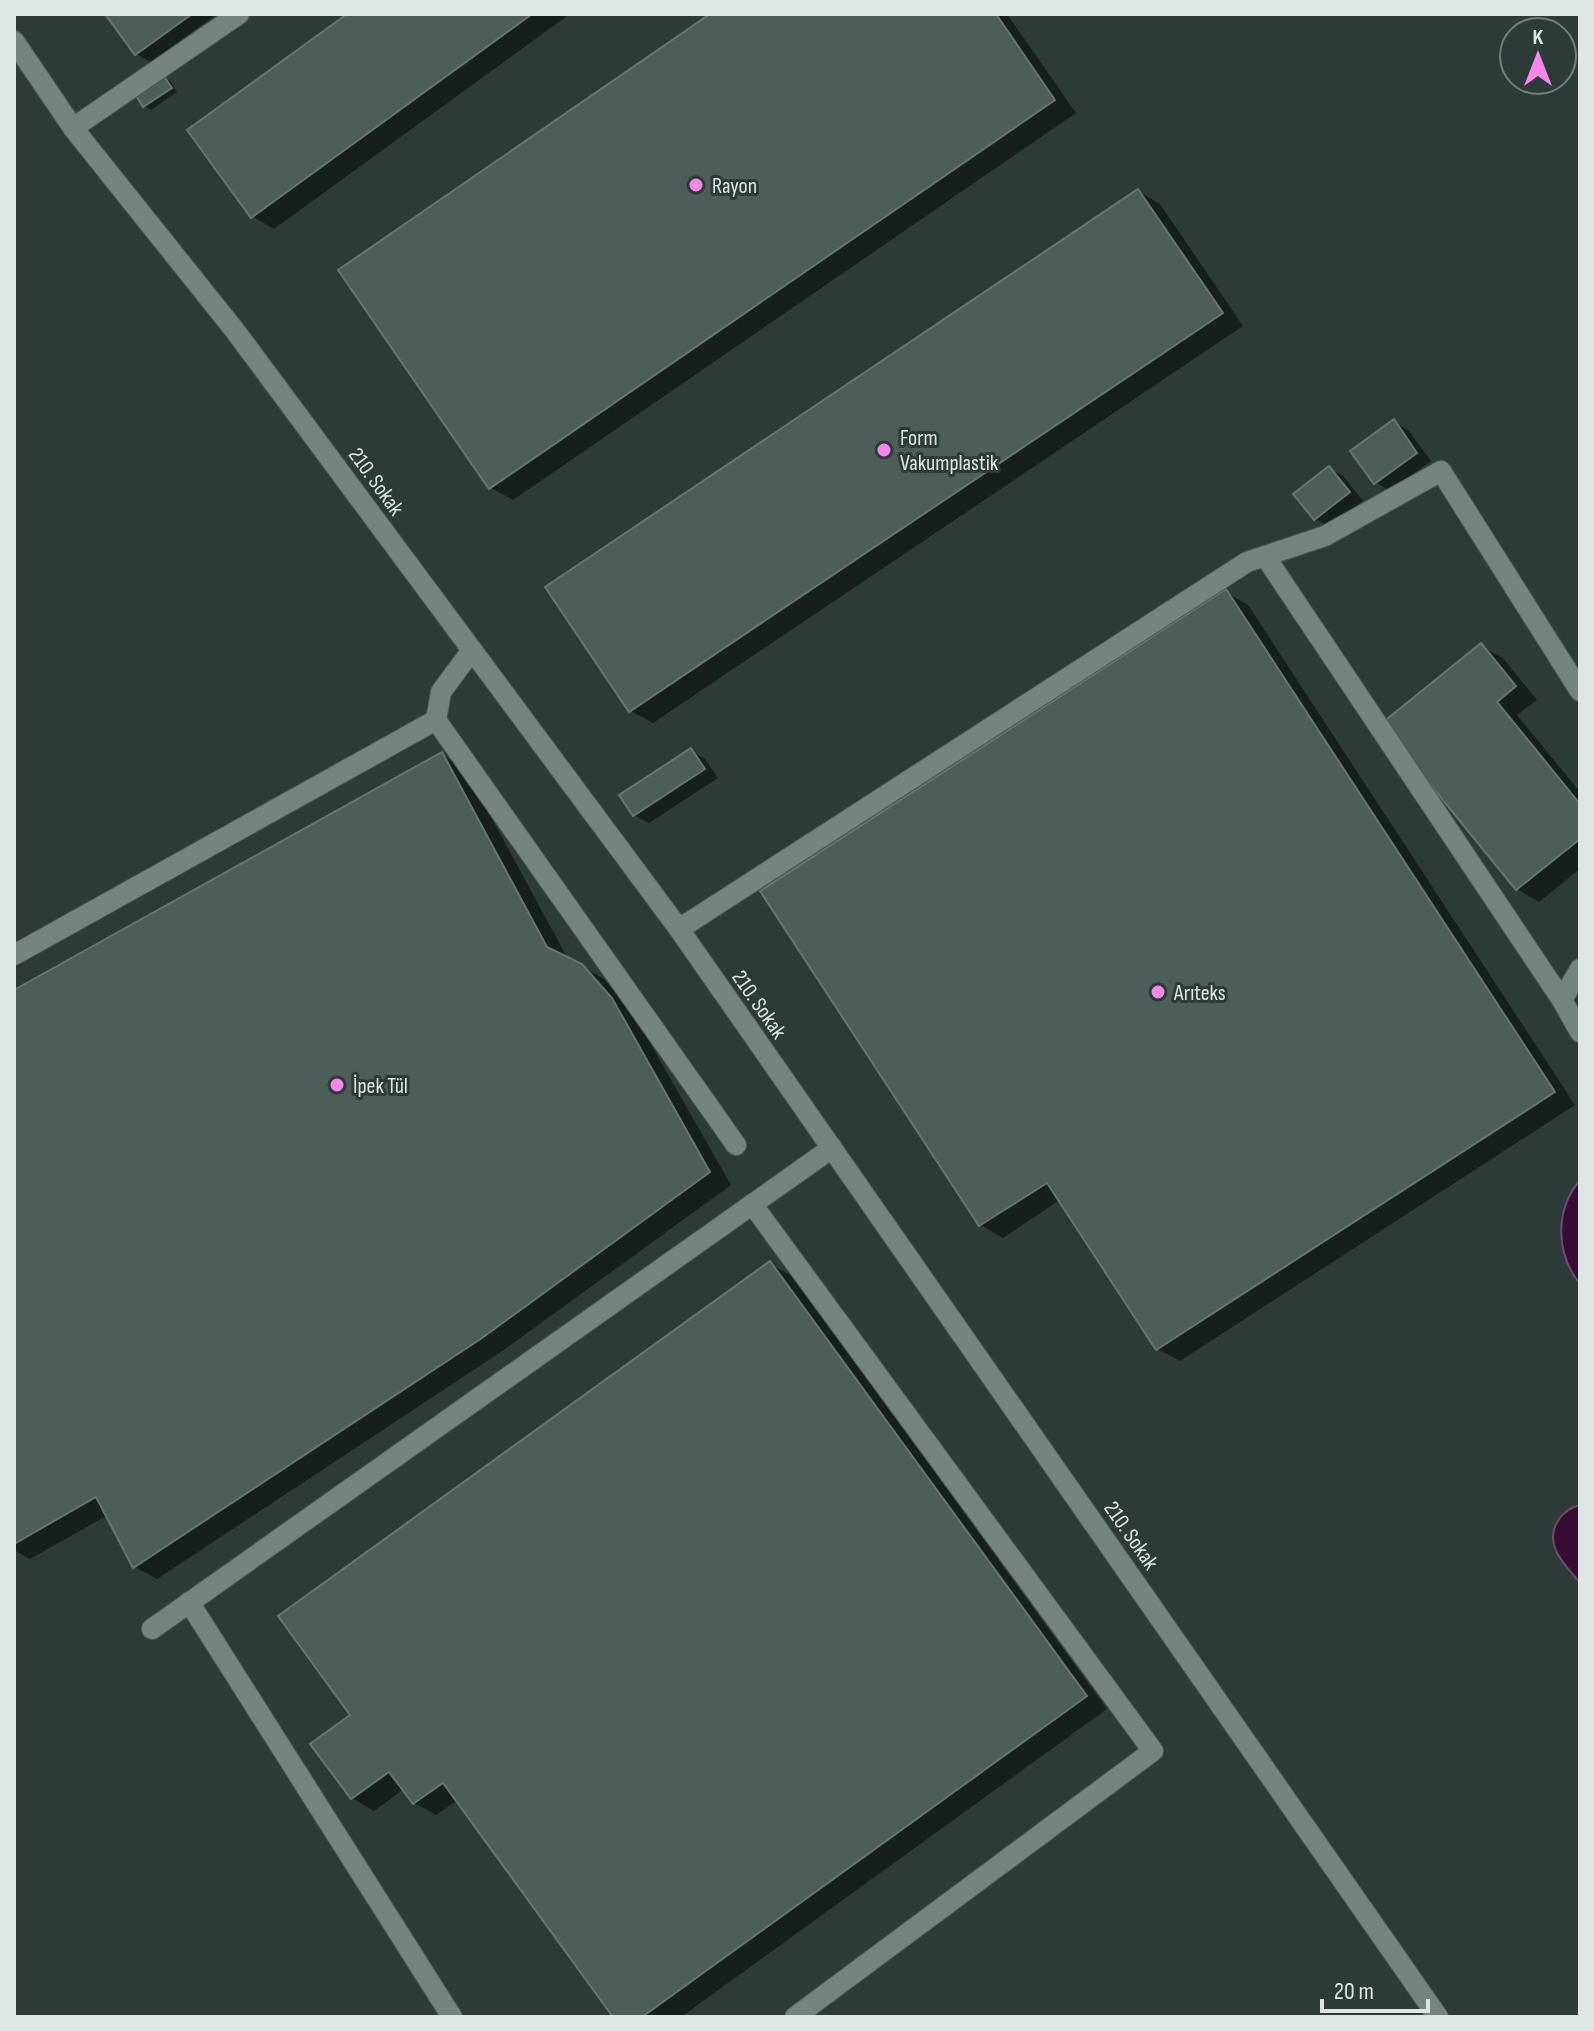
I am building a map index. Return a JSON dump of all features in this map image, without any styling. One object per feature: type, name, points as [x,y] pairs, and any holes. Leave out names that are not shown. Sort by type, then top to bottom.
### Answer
[{"type":"street","points":[[73,128],[239,14]]},
{"type":"street","name":"210. Sokak","points":[[14,41],[73,128],[236,332],[679,929],[1438,2017]]},
{"type":"street","points":[[679,929],[1233,570],[1247,562],[1325,536],[1441,471],[1580,691]]},
{"type":"street","points":[[1265,556],[1562,1000],[1580,1032]]},
{"type":"street","points":[[472,650],[441,692],[436,720],[736,1145]]},
{"type":"street","points":[[14,955],[436,720]]},
{"type":"street","points":[[1562,1000],[1580,969]]},
{"type":"street","points":[[152,1629],[832,1148]]},
{"type":"street","points":[[752,1204],[1153,1751],[795,2017]]},
{"type":"street","points":[[189,1602],[452,2017]]},
{"type":"shaded area","points":[[1580,1180],[1580,1284],[1566,1259],[1561,1232],[1566,1205]]},
{"type":"shaded area","points":[[1580,1505],[1580,1583],[1558,1555],[1553,1536],[1561,1516]]},
{"type":"building","points":[[105,14],[192,14],[135,55]]},
{"type":"building","points":[[347,14],[532,14],[251,218],[187,130]]},
{"type":"building","name":"Rayon","points":[[710,14],[996,14],[1055,100],[489,489],[338,270]]},
{"type":"building","points":[[163,75],[172,88],[143,107],[135,94]]},
{"type":"building","name":"Form Vakumplastik","points":[[1138,189],[1223,313],[629,712],[545,587]]},
{"type":"building","points":[[1394,419],[1417,453],[1374,484],[1350,451]]},
{"type":"building","points":[[1329,466],[1350,492],[1314,520],[1293,494]]},
{"type":"building","name":"Arıteks","points":[[1226,589],[1555,1092],[1156,1350],[1047,1183],[979,1226],[760,891]]},
{"type":"building","points":[[1481,643],[1516,686],[1497,702],[1580,804],[1580,839],[1516,890],[1381,724]]},
{"type":"building","points":[[691,748],[705,769],[633,816],[619,795]]},
{"type":"building","name":"İpek Tül","points":[[442,752],[547,947],[582,964],[612,998],[710,1172],[482,1338],[133,1568],[96,1497],[14,1544],[14,990]]},
{"type":"building","points":[[770,1261],[1087,1696],[642,2017],[613,2017],[443,1783],[413,1804],[389,1772],[351,1799],[310,1744],[350,1715],[278,1616]]},
{"type":"place","name":"Rayon","points":[[696,185]]},
{"type":"place","name":"Form Vakumplastik","points":[[884,450]]},
{"type":"place","name":"Arıteks","points":[[1158,992]]},
{"type":"place","name":"İpek Tül","points":[[337,1085]]}]
